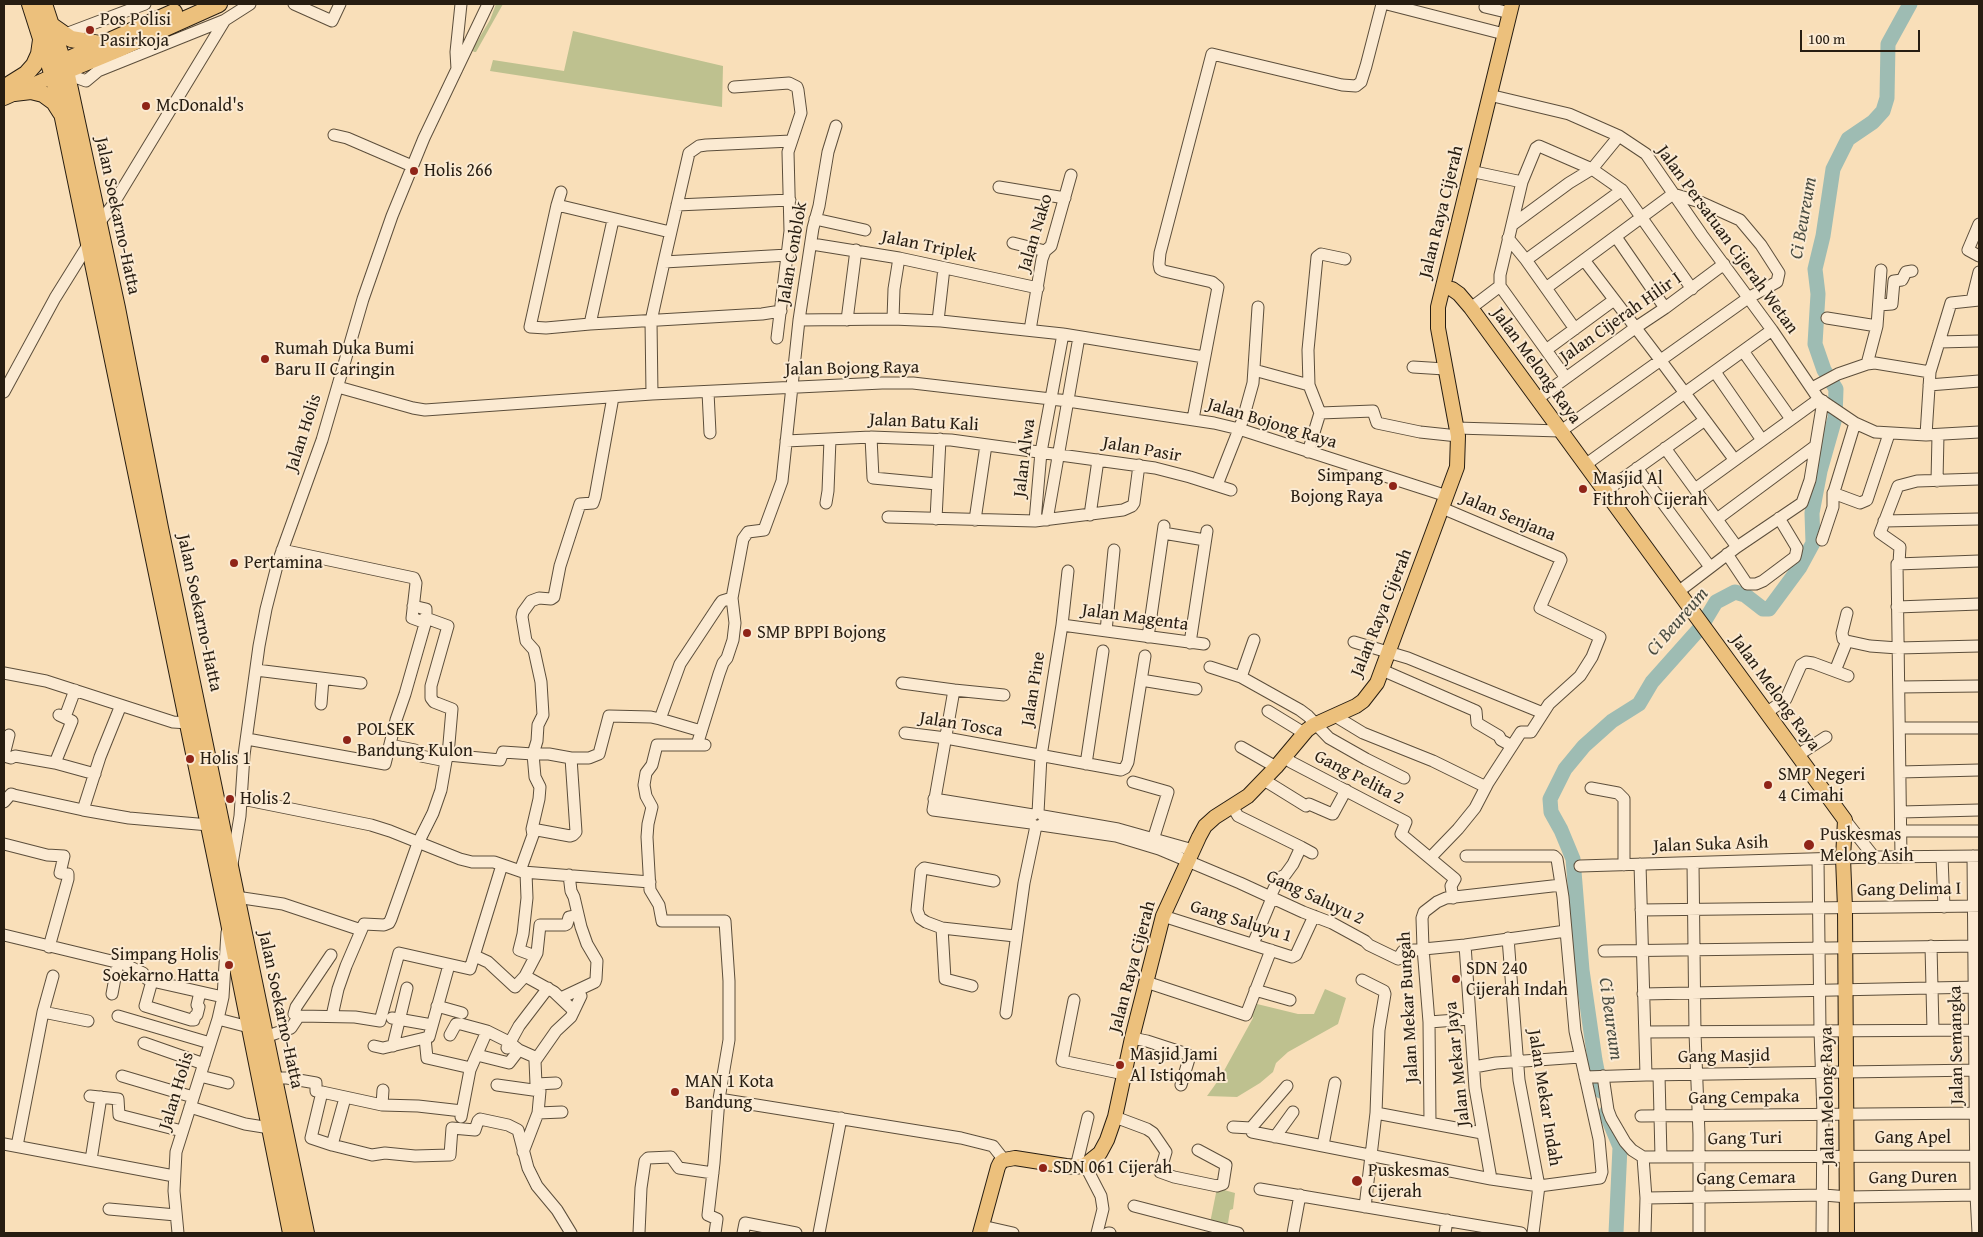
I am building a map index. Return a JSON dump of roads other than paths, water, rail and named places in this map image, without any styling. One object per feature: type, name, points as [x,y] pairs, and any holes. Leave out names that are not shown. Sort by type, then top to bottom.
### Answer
[{"type":"highway","name":"Jalan Soekarno-Hatta","points":[[30,4],[51,30]]},
{"type":"highway","name":"Jalan Soekarno-Hatta","points":[[44,4],[62,71],[88,245],[154,529],[185,676],[231,865],[265,1037],[270,1128],[291,1233]]},
{"type":"highway","points":[[62,71],[100,44],[192,4]]},
{"type":"highway","points":[[62,71],[123,48],[219,4]]},
{"type":"highway","points":[[8,90],[26,74],[37,59],[51,30],[80,42],[100,44]]},
{"type":"highway","points":[[62,71],[73,94],[69,116]]},
{"type":"highway","points":[[8,90],[31,91],[43,94],[69,116]]},
{"type":"highway","name":"Jalan Soekarno-Hatta","points":[[69,116],[99,223],[154,529]]},
{"type":"highway","name":"Jalan Soekarno-Hatta","points":[[185,676],[188,723],[223,830],[230,961],[249,1027],[267,1078],[306,1233]]},
{"type":"main road","name":"Jalan Raya Cijerah","points":[[1081,1166],[1100,1153],[1107,1140],[1115,1117],[1132,1038],[1163,916],[1205,826],[1248,796],[1309,729],[1363,701],[1377,683],[1389,653],[1457,467],[1457,432],[1437,317],[1470,171],[1511,8]]},
{"type":"main road","points":[[8,90],[62,71]]},
{"type":"main road","name":"Jalan Melong Raya","points":[[1443,287],[1452,289],[1459,294],[1471,308],[1845,820],[1843,858],[1846,947],[1847,1233]]},
{"type":"main road","points":[[981,1230],[998,1167],[1004,1160],[1015,1158],[1081,1166]]},
{"type":"street","points":[[51,30],[145,4]]},
{"type":"street","points":[[62,71],[86,82],[98,71],[225,20],[250,4]]},
{"type":"street","points":[[294,4],[332,21],[340,4]]},
{"type":"street","points":[[457,70],[456,52],[461,4]]},
{"type":"street","name":"Jalan Holis","points":[[223,830],[242,799],[243,765],[256,670],[266,609],[282,550],[322,440],[366,290],[392,216],[412,166],[488,4]]},
{"type":"street","points":[[1193,419],[1218,287],[1216,283],[1164,272],[1158,264],[1212,54],[1342,86],[1356,86],[1361,82],[1382,4]]},
{"type":"street","points":[[1387,4],[1504,34]]},
{"type":"street","points":[[1485,7],[1511,8]]},
{"type":"street","points":[[99,223],[112,206],[225,20]]},
{"type":"street","points":[[734,87],[789,83],[797,86],[801,113],[791,142],[788,161],[790,200],[788,255],[777,338]]},
{"type":"street","name":"Jalan Persatuan Cijerah Wetan","points":[[1489,95],[1569,114],[1619,136],[1646,154],[1786,352],[1824,400],[1855,423],[1875,432],[1889,434],[1932,435],[1979,432]]},
{"type":"street","name":"Jalan Conblok","points":[[732,598],[743,539],[748,532],[764,530],[782,480],[799,320],[815,219],[828,152],[836,126]]},
{"type":"street","points":[[334,135],[347,138],[412,166]]},
{"type":"street","points":[[1512,225],[1569,182],[1592,168],[1619,136]]},
{"type":"street","points":[[652,394],[651,321],[689,153],[695,148],[706,145],[791,142]]},
{"type":"street","points":[[1566,378],[1500,286],[1500,275],[1522,182],[1536,148],[1539,146],[1592,168],[1622,190],[1692,289]]},
{"type":"street","points":[[1470,171],[1522,182]]},
{"type":"street","name":"Jalan Nako","points":[[1030,330],[1045,251],[1051,246],[1071,175]]},
{"type":"street","points":[[999,187],[1064,198]]},
{"type":"street","points":[[1526,260],[1622,190]]},
{"type":"street","points":[[561,192],[530,326],[532,328],[762,314],[781,310]]},
{"type":"street","points":[[1320,413],[1373,411],[1377,423],[1420,432],[1560,432],[1748,298],[1777,282],[1779,278],[1773,263],[1761,245],[1740,220],[1700,202],[1674,194],[1546,288]]},
{"type":"street","points":[[677,205],[790,200]]},
{"type":"street","points":[[558,205],[613,220],[670,232]]},
{"type":"street","points":[[815,219],[865,230]]},
{"type":"street","points":[[590,324],[613,220]]},
{"type":"street","points":[[1979,224],[1968,250],[1979,256]]},
{"type":"street","points":[[1616,237],[1665,308]]},
{"type":"street","points":[[1508,238],[1575,329]]},
{"type":"street","points":[[1013,243],[1045,251]]},
{"type":"street","name":"Jalan Triplek","points":[[812,244],[899,258],[1038,288]]},
{"type":"street","points":[[4,392],[54,298],[88,245]]},
{"type":"street","points":[[847,320],[856,250]]},
{"type":"street","points":[[1308,452],[1320,413],[1309,385],[1308,350],[1317,257],[1321,254],[1345,259]]},
{"type":"street","points":[[664,262],[788,255]]},
{"type":"street","points":[[893,319],[894,289],[899,258]]},
{"type":"street","points":[[1584,260],[1734,459]]},
{"type":"street","name":"Jalan Cijerah Hilir I","points":[[1537,399],[1692,289],[1724,264]]},
{"type":"street","points":[[938,321],[944,268]]},
{"type":"street","points":[[1868,364],[1877,326],[1881,270]]},
{"type":"street","points":[[1879,305],[1892,304],[1894,281],[1902,280],[1906,272],[1912,271]]},
{"type":"street","points":[[1937,480],[1932,435],[1930,372],[1951,303],[1976,300],[1979,272]]},
{"type":"street","points":[[1471,308],[1500,286]]},
{"type":"street","points":[[1546,350],[1614,300]]},
{"type":"street","points":[[1217,485],[1239,429],[1252,383],[1258,307]]},
{"type":"street","points":[[1827,318],[1877,326]]},
{"type":"street","points":[[799,320],[893,319],[938,321],[1063,334],[1204,357]]},
{"type":"street","points":[[1585,465],[1772,330]]},
{"type":"street","name":"Jalan Alwa","points":[[1035,521],[1041,452],[1063,334]]},
{"type":"street","name":"Jalan Alwa","points":[[1047,520],[1079,337]]},
{"type":"street","points":[[1939,342],[1979,341]]},
{"type":"street","points":[[1743,351],[1791,419]]},
{"type":"street","points":[[1678,592],[1727,554],[1802,503],[1810,480],[1814,447],[1824,400],[1825,381],[1838,374],[1875,363],[1930,372]]},
{"type":"street","points":[[1413,366],[1445,369]]},
{"type":"street","points":[[1254,370],[1309,385]]},
{"type":"street","points":[[1715,372],[1762,440]]},
{"type":"street","points":[[1929,385],[1979,381]]},
{"type":"street","name":"Jalan Bojong Raya","points":[[338,387],[420,410],[652,394],[906,383],[1068,401],[1193,419],[1239,429],[1445,502]]},
{"type":"street","points":[[708,392],[710,433]]},
{"type":"street","points":[[535,956],[519,950],[524,934],[527,898],[523,872],[533,836],[532,829],[540,788],[535,777],[533,754],[537,742],[538,725],[543,715],[541,682],[534,650],[526,642],[522,622],[523,612],[531,601],[539,598],[551,600],[554,597],[560,566],[580,504],[593,503],[595,497],[613,397]]},
{"type":"street","points":[[1695,489],[1815,402],[1824,400]]},
{"type":"street","points":[[1604,492],[1705,420]]},
{"type":"street","points":[[1822,540],[1833,507],[1833,495],[1855,423]]},
{"type":"street","points":[[1833,495],[1860,502],[1867,500],[1889,434]]},
{"type":"street","points":[[871,437],[873,478],[937,484]]},
{"type":"street","name":"Jalan Batu Kali","points":[[786,441],[871,437],[940,439],[1059,454]]},
{"type":"street","points":[[826,503],[830,439]]},
{"type":"street","points":[[936,519],[940,439]]},
{"type":"street","points":[[975,520],[986,444]]},
{"type":"street","points":[[1717,519],[1814,447]]},
{"type":"street","points":[[1665,448],[1737,547]]},
{"type":"street","name":"Jalan Pasir","points":[[1059,454],[1139,465],[1231,490]]},
{"type":"street","points":[[1090,515],[1098,460]]},
{"type":"street","points":[[888,517],[1035,521],[1123,510],[1134,503],[1139,465]]},
{"type":"street","points":[[1637,468],[1710,567]]},
{"type":"street","points":[[1901,857],[1897,565],[1899,563],[1900,547],[1880,533],[1898,486],[1917,481],[1979,479]]},
{"type":"street","name":"Jalan Senjana","points":[[1445,502],[1560,559],[1540,608],[1600,636],[1592,656],[1580,676],[1549,704],[1543,713]]},
{"type":"street","points":[[1727,554],[1747,584],[1756,584],[1763,581],[1795,557],[1796,548],[1779,518]]},
{"type":"street","points":[[1884,520],[1979,519]]},
{"type":"street","points":[[1148,637],[1164,530],[1206,536],[1190,643]]},
{"type":"street","points":[[282,550],[414,578],[416,583],[412,618],[448,626],[431,686],[432,700],[449,707],[452,711],[447,758],[441,790],[433,813],[418,843],[389,923],[377,926],[365,924],[361,930],[338,989],[332,1016]]},
{"type":"street","points":[[1106,631],[1114,550]]},
{"type":"street","points":[[1899,563],[1979,561]]},
{"type":"street","name":"Jalan Pine","points":[[1006,1013],[1015,936],[1037,820],[1041,756],[1062,625],[1068,571]]},
{"type":"street","points":[[660,719],[680,664],[722,601],[732,598],[735,624],[733,640],[719,674],[701,731],[701,745],[657,745],[652,765],[644,779],[645,794],[652,807],[647,831],[650,890],[659,905],[663,921],[725,921],[729,981],[729,1040],[719,1099],[708,1215],[716,1218],[715,1233]]},
{"type":"street","points":[[1898,607],[1979,604]]},
{"type":"street","points":[[1847,612],[1842,632],[1843,639],[1847,642],[1898,648],[1979,646]]},
{"type":"street","points":[[247,739],[384,764],[426,620]]},
{"type":"street","name":"Jalan Magenta","points":[[1062,625],[1204,644]]},
{"type":"street","points":[[1241,677],[1254,640]]},
{"type":"street","points":[[1354,642],[1408,658],[1543,713],[1531,732],[1521,732],[1475,808],[1431,857]]},
{"type":"street","points":[[1835,671],[1847,642]]},
{"type":"street","points":[[1086,764],[1103,651]]},
{"type":"street","points":[[1145,656],[1141,680],[1196,689]]},
{"type":"street","points":[[1766,713],[1786,699],[1801,665],[1806,662],[1848,676]]},
{"type":"street","points":[[1210,667],[1241,677],[1300,710],[1308,716],[1309,729]]},
{"type":"street","points":[[256,670],[362,683]]},
{"type":"street","points":[[1382,670],[1476,711],[1477,723],[1499,736],[1500,740],[1512,746]]},
{"type":"street","points":[[4,674],[46,681],[173,722],[188,723]]},
{"type":"street","points":[[321,704],[324,679]]},
{"type":"street","name":"Jalan Tosca","points":[[905,733],[946,738],[1121,770],[1125,768],[1128,762],[1141,680]]},
{"type":"street","points":[[902,683],[1004,695]]},
{"type":"street","points":[[1900,688],[1979,686]]},
{"type":"street","points":[[55,763],[72,721],[62,716],[75,690]]},
{"type":"street","points":[[946,738],[954,690]]},
{"type":"street","points":[[83,810],[121,705]]},
{"type":"street","points":[[1268,711],[1329,738],[1404,778]]},
{"type":"street","points":[[390,745],[414,750],[421,756],[447,758],[500,760],[502,752],[589,758],[599,754],[608,718],[611,715],[660,719],[701,731]]},
{"type":"street","points":[[1335,716],[1363,733],[1432,761],[1486,787]]},
{"type":"street","points":[[1900,728],[1979,728]]},
{"type":"street","points":[[9,736],[4,756],[55,763],[95,774]]},
{"type":"street","points":[[1798,755],[1826,737]]},
{"type":"street","name":"Gang Saluyu 2","points":[[946,738],[933,810],[964,809],[1037,820],[1118,829],[1190,855],[1271,898],[1332,923],[1366,941],[1369,945],[1398,959],[1403,951],[1423,948]]},
{"type":"street","name":"Gang Pelita 2","points":[[1241,747],[1280,762],[1291,762],[1406,822],[1401,834],[1431,857],[1455,879],[1451,886],[1453,898]]},
{"type":"street","points":[[532,829],[570,836],[573,836],[576,832],[571,758]]},
{"type":"street","points":[[1900,772],[1979,770]]},
{"type":"street","points":[[1264,780],[1306,806],[1308,804],[1332,814],[1334,814],[1346,790]]},
{"type":"street","points":[[1133,782],[1168,792],[1152,842]]},
{"type":"street","points":[[1592,788],[1618,793],[1624,798],[1624,864]]},
{"type":"street","points":[[4,802],[11,794],[14,794],[83,810],[129,818],[223,830]]},
{"type":"street","points":[[242,799],[371,825],[472,862],[494,862],[523,872],[650,882]]},
{"type":"street","points":[[1232,806],[1238,816],[1312,853]]},
{"type":"street","points":[[1901,812],[1979,810]]},
{"type":"street","points":[[1845,820],[1874,857]]},
{"type":"street","points":[[1901,832],[1979,831]]},
{"type":"street","points":[[4,844],[47,855],[64,856],[60,873],[68,874],[68,879],[49,947]]},
{"type":"street","points":[[1253,944],[1279,878],[1285,875],[1300,847]]},
{"type":"street","points":[[1251,1128],[1253,1133],[1323,1145],[1491,1179],[1539,1186],[1569,1181],[1596,1180],[1601,1175],[1599,1139],[1574,1022],[1559,863],[1554,856],[1466,856]]},
{"type":"street","points":[[1942,856],[1944,908]]},
{"type":"street","name":"Jalan Suka Asih","points":[[1580,866],[1874,857],[1976,856]]},
{"type":"street","name":"Jalan Semangka","points":[[1976,856],[1978,1233]]},
{"type":"street","points":[[1818,859],[1824,1195],[1822,1233]]},
{"type":"street","points":[[1693,863],[1699,1157],[1698,1233]]},
{"type":"street","points":[[1640,864],[1646,1075]]},
{"type":"street","points":[[331,955],[296,1007],[294,1013],[299,1016],[357,1017],[381,1021],[399,953],[468,970],[475,956],[502,865]]},
{"type":"street","points":[[994,881],[924,868],[921,871],[917,910],[920,918],[942,928],[1015,936]]},
{"type":"street","points":[[561,998],[596,981],[597,961],[586,944],[571,891],[569,876]]},
{"type":"street","name":"Jalan Mekar Bungah","points":[[1430,1122],[1429,1022],[1422,918],[1424,912],[1437,902],[1453,898],[1561,885]]},
{"type":"street","points":[[236,897],[283,904],[361,930]]},
{"type":"street","name":"Gang Delima I","points":[[1640,910],[1944,908],[1976,906]]},
{"type":"street","points":[[475,956],[488,962],[515,988],[525,976],[535,956],[540,925],[565,925],[569,917],[578,915]]},
{"type":"street","name":"Gang Saluyu 1","points":[[1163,916],[1292,956],[1296,955],[1314,916]]},
{"type":"street","points":[[942,928],[945,979],[972,986]]},
{"type":"street","points":[[1423,948],[1465,945],[1566,931]]},
{"type":"street","points":[[4,935],[118,962],[143,973],[147,979],[152,981],[223,997]]},
{"type":"street","name":"Jalan Mekar Indah","points":[[1508,938],[1519,1080],[1539,1186],[1533,1233]]},
{"type":"street","name":"Jalan Mekar Jaya","points":[[1465,945],[1474,1067],[1482,1133],[1491,1179]]},
{"type":"street","points":[[1931,946],[1933,1030]]},
{"type":"street","points":[[1604,951],[1976,946]]},
{"type":"street","points":[[1146,982],[1246,1015],[1271,950]]},
{"type":"street","name":"Jalan Holis","points":[[178,1233],[174,1176],[176,1152],[218,1019],[230,961]]},
{"type":"street","points":[[112,994],[118,962]]},
{"type":"street","points":[[374,1046],[383,1048],[429,1036],[449,965]]},
{"type":"street","points":[[17,1146],[43,1012],[54,976]]},
{"type":"street","points":[[525,976],[548,988],[574,1011]]},
{"type":"street","points":[[1362,980],[1384,991],[1385,994],[1379,1030],[1376,1113],[1365,1207]]},
{"type":"street","points":[[152,981],[145,1006],[191,1020],[194,1020],[197,1015],[200,992]]},
{"type":"street","points":[[1643,994],[1977,987]]},
{"type":"street","points":[[393,1046],[407,988]]},
{"type":"street","points":[[508,1046],[548,988]]},
{"type":"street","points":[[1255,990],[1290,1000]]},
{"type":"street","points":[[524,1152],[538,1113],[538,1088],[534,1064],[552,1037],[571,1017],[581,996]]},
{"type":"street","points":[[1074,1000],[1062,1061],[1124,1074]]},
{"type":"street","points":[[437,1006],[462,1013],[508,1046],[537,1058]]},
{"type":"street","points":[[43,1012],[88,1021]]},
{"type":"street","points":[[450,1035],[462,1013]]},
{"type":"street","points":[[383,1015],[432,1025]]},
{"type":"street","points":[[118,1016],[210,1043]]},
{"type":"street","points":[[265,1037],[291,1028],[299,1016]]},
{"type":"street","points":[[218,1019],[249,1027]]},
{"type":"street","points":[[1429,1022],[1470,1019]]},
{"type":"street","points":[[1644,1032],[1977,1030]]},
{"type":"street","points":[[460,1128],[471,1068],[487,1031]]},
{"type":"street","points":[[425,1038],[426,1056],[429,1060],[471,1068]]},
{"type":"street","points":[[1132,1038],[1187,1054],[1189,1060],[1181,1085]]},
{"type":"street","points":[[144,1043],[204,1064]]},
{"type":"street","points":[[478,1055],[509,1063],[520,1050]]},
{"type":"street","points":[[1474,1067],[1580,1057]]},
{"type":"street","name":"Gang Masjid","points":[[1587,1077],[1977,1070]]},
{"type":"street","points":[[1659,1075],[1660,1157]]},
{"type":"street","points":[[122,1076],[245,1124],[270,1128]]},
{"type":"street","points":[[200,1076],[228,1083]]},
{"type":"street","points":[[1602,1076],[1611,1118],[1625,1142],[1632,1150],[1643,1157],[1646,1198],[1645,1233]]},
{"type":"street","points":[[267,1078],[314,1082],[316,1083],[316,1091],[382,1105],[418,1106],[462,1111]]},
{"type":"street","points":[[1323,1145],[1335,1082]]},
{"type":"street","points":[[497,1085],[538,1088],[556,1083]]},
{"type":"street","points":[[1251,1128],[1287,1086]]},
{"type":"street","points":[[382,1105],[383,1090]]},
{"type":"street","points":[[322,1092],[311,1138],[376,1155],[385,1153],[415,1156],[449,1155],[451,1154],[451,1129],[475,1130],[480,1119],[508,1125],[518,1130],[528,1168],[537,1186],[557,1210],[571,1233]]},
{"type":"street","points":[[91,1160],[95,1096],[118,1100],[119,1115],[182,1131]]},
{"type":"street","points":[[332,1144],[345,1098]]},
{"type":"street","points":[[719,1099],[961,1138],[989,1144],[996,1149],[1004,1160]]},
{"type":"street","points":[[538,1113],[562,1112]]},
{"type":"street","points":[[1275,1137],[1293,1112]]},
{"type":"street","points":[[1376,1113],[1482,1133]]},
{"type":"street","name":"Gang Cempaka","points":[[1641,1116],[1978,1113]]},
{"type":"street","points":[[1088,1117],[1081,1166],[1101,1196],[1103,1209],[1097,1233]]},
{"type":"street","points":[[1115,1117],[1147,1129],[1166,1152],[1160,1172],[1174,1177],[1210,1184],[1224,1184],[1226,1165],[1198,1150]]},
{"type":"street","points":[[819,1233],[841,1118]]},
{"type":"street","points":[[1233,1127],[1251,1128]]},
{"type":"street","points":[[4,1144],[174,1176]]},
{"type":"street","name":"Gang Turi","points":[[1643,1157],[1848,1156]]},
{"type":"street","name":"Gang Apel","points":[[1848,1156],[1978,1156]]},
{"type":"street","points":[[639,1233],[640,1188],[645,1161],[648,1158],[671,1157],[681,1168],[713,1173]]},
{"type":"street","points":[[1260,1188],[1521,1233]]},
{"type":"street","points":[[1293,1233],[1300,1195]]},
{"type":"street","name":"Gang Cemara","points":[[1646,1198],[1824,1195],[1848,1197]]},
{"type":"street","name":"Gang Duren","points":[[1848,1197],[1978,1195]]},
{"type":"street","points":[[1134,1206],[1238,1233]]},
{"type":"street","points":[[109,1209],[176,1215]]},
{"type":"street","points":[[1445,1233],[1447,1220]]},
{"type":"street","points":[[743,1233],[744,1223],[766,1230],[796,1233]]},
{"type":"street","points":[[981,1230],[1013,1233]]},
{"type":"waterway","name":"Ci Beureum","points":[[1601,1091],[1582,970],[1573,859],[1551,812],[1550,799],[1565,769],[1584,746],[1612,721],[1639,704],[1652,682],[1701,627],[1716,602],[1735,592],[1745,595],[1763,609],[1769,609],[1800,567],[1813,543],[1812,513],[1820,471],[1835,418],[1836,389],[1824,370],[1815,344],[1818,294],[1815,269],[1823,236],[1833,169],[1848,139],[1873,122],[1883,111],[1887,98],[1888,44],[1910,4]]},
{"type":"waterway","name":"Ci Beureum","points":[[1606,1113],[1620,1147],[1616,1233]]},
{"type":"place","name":"Pos Polisi Pasirkoja","points":[[90,30]]},
{"type":"place","name":"McDonald's","points":[[146,106]]},
{"type":"place","name":"Holis 266","points":[[414,171]]},
{"type":"place","name":"Rumah Duka Bumi Baru II Caringin","points":[[265,359]]},
{"type":"place","name":"Simpang Bojong Raya","points":[[1393,486]]},
{"type":"place","name":"Masjid Al Fithroh Cijerah","points":[[1583,489]]},
{"type":"place","name":"Pertamina","points":[[234,563]]},
{"type":"place","name":"SMP BPPI Bojong","points":[[747,633]]},
{"type":"place","name":"POLSEK Bandung Kulon","points":[[347,740]]},
{"type":"place","name":"Holis 1","points":[[190,759]]},
{"type":"place","name":"SMP Negeri 4 Cimahi","points":[[1768,785]]},
{"type":"place","name":"Holis 2","points":[[230,799]]},
{"type":"place","name":"Puskesmas Melong Asih","points":[[1809,845]]},
{"type":"place","name":"Simpang Holis Soekarno Hatta","points":[[229,965]]},
{"type":"place","name":"SDN 240 Cijerah Indah","points":[[1456,979]]},
{"type":"place","name":"Masjid Jami Al Istiqomah","points":[[1120,1065]]},
{"type":"place","name":"MAN 1 Kota Bandung","points":[[675,1092]]},
{"type":"place","name":"SDN 061 Cijerah","points":[[1043,1168]]},
{"type":"place","name":"Puskesmas Cijerah","points":[[1357,1181]]}]
